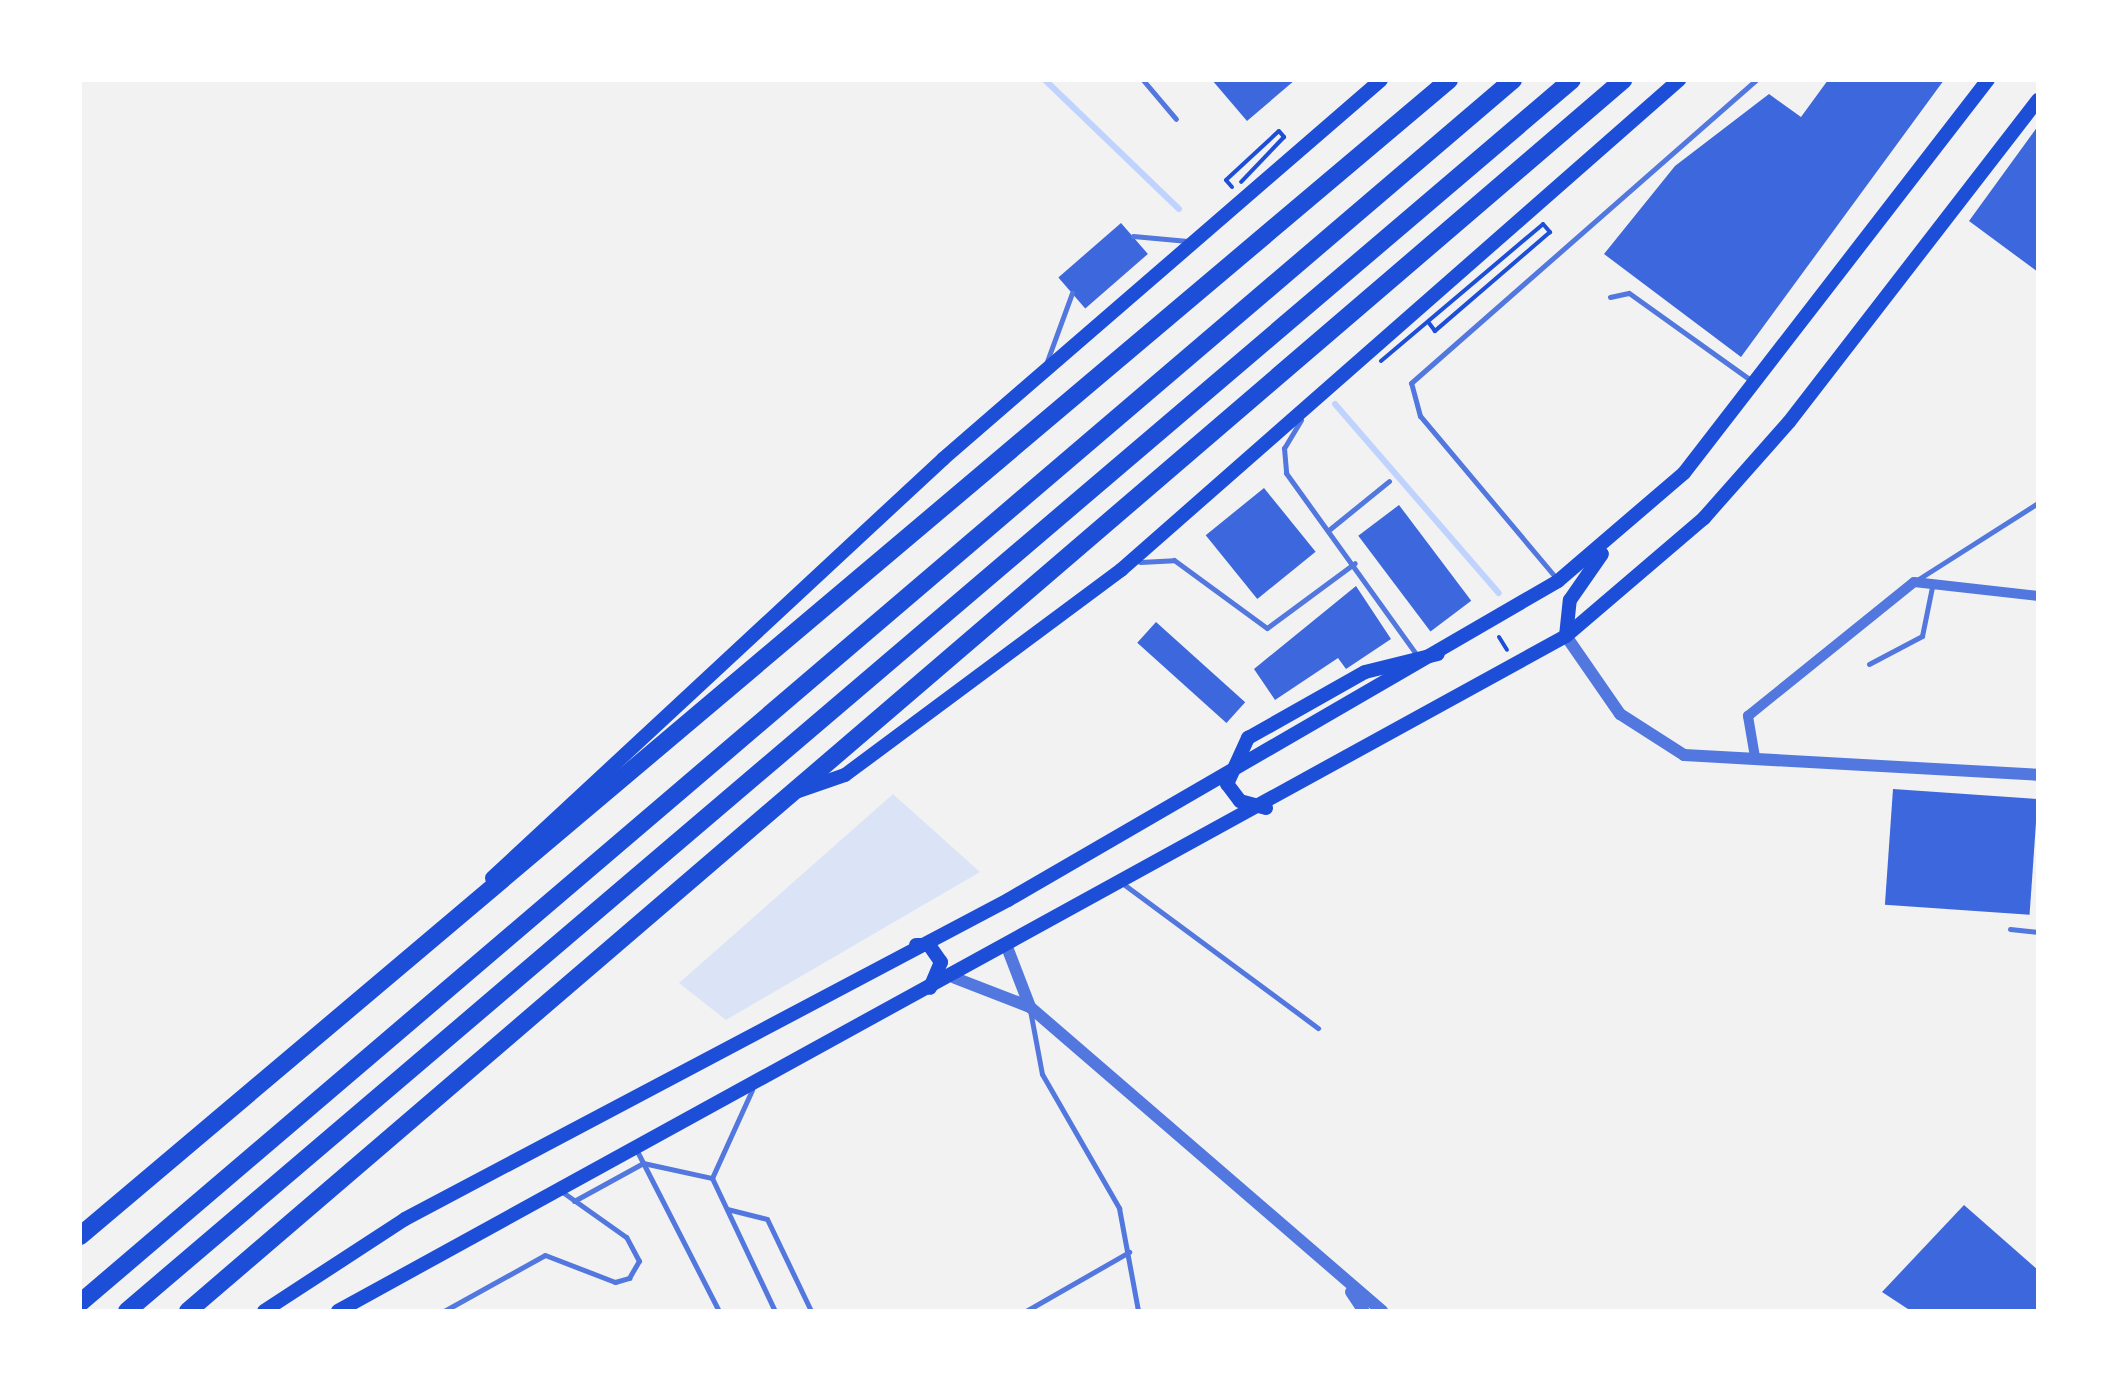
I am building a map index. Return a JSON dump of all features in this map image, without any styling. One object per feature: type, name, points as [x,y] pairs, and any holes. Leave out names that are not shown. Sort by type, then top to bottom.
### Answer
[{"type":"highway","points":[[80,1236],[1449,80]]},
{"type":"highway","points":[[80,1303],[1513,80]]},
{"type":"highway","points":[[127,1311],[1572,80]]},
{"type":"highway","points":[[188,1311],[1623,80]]},
{"type":"main road","points":[[423,944],[699,679],[1381,80]]},
{"type":"main road","points":[[786,796],[845,775],[1121,570],[1679,80]]},
{"type":"main road","points":[[1566,636],[1570,600],[1611,542],[1759,385],[1988,80]]},
{"type":"main road","points":[[338,1311],[1266,808],[1566,636],[1704,518],[1789,422],[2038,100]]},
{"type":"main road","points":[[264,1311],[405,1219],[1444,654],[1558,582],[1611,542]]},
{"type":"main road","points":[[1226,773],[1259,730],[1417,654],[1444,654]]},
{"type":"main road","points":[[1226,773],[1240,801],[1266,808]]},
{"type":"main road","points":[[910,946],[929,945],[941,962],[929,990]]},
{"type":"street","points":[[1754,757],[1748,716],[1914,582],[2038,596]]},
{"type":"street","points":[[1566,636],[1611,704],[1666,747],[1754,757],[2038,775]]},
{"type":"street","points":[[1007,947],[1030,1007]]},
{"type":"street","points":[[954,978],[1030,1007],[1382,1311]]},
{"type":"street","points":[[1341,1278],[1364,1311]]},
{"type":"lane","points":[[1143,80],[1176,119]]},
{"type":"lane","points":[[1558,582],[1420,416],[1414,376],[1756,80]]},
{"type":"lane","points":[[1133,236],[1196,240]]},
{"type":"lane","points":[[1046,371],[1055,320],[1072,292]]},
{"type":"lane","points":[[1610,296],[1629,293],[1759,385]]},
{"type":"lane","points":[[1310,402],[1284,448],[1286,472],[1355,562],[1417,654]]},
{"type":"lane","points":[[1330,529],[1389,481]]},
{"type":"lane","points":[[1914,582],[2038,502]]},
{"type":"lane","points":[[1121,570],[1153,556],[1174,560],[1267,628],[1355,562]]},
{"type":"lane","points":[[1868,664],[1922,636],[1932,587]]},
{"type":"lane","points":[[1122,884],[1318,1028]]},
{"type":"lane","points":[[2010,929],[2038,932]]},
{"type":"lane","points":[[1030,1007],[1042,1074],[1119,1208],[1138,1311]]},
{"type":"lane","points":[[753,1086],[712,1178],[775,1311]]},
{"type":"lane","points":[[636,1148],[719,1311]]},
{"type":"lane","points":[[574,1201],[644,1163],[712,1178]]},
{"type":"lane","points":[[444,1311],[544,1255],[615,1282],[629,1278],[639,1261],[626,1237],[558,1190]]},
{"type":"lane","points":[[727,1209],[767,1220],[812,1311]]},
{"type":"lane","points":[[1026,1311],[1129,1252]]},
{"type":"path","points":[[1226,180],[1280,131],[1284,136],[1238,178],[1250,194]]},
{"type":"path","points":[[1386,367],[1543,224],[1550,232],[1435,331],[1418,309]]},
{"type":"path","points":[[1498,637],[1507,650]]},
{"type":"shaded area","points":[[893,794],[980,872],[726,1020],[679,983]]},
{"type":"building","points":[[1212,80],[1295,80],[1247,121]]},
{"type":"building","points":[[1828,80],[1944,80],[1741,357],[1604,254],[1675,166],[1769,94],[1801,117]]},
{"type":"building","points":[[2038,126],[2038,272],[1969,221]]},
{"type":"building","points":[[1121,223],[1148,254],[1085,308],[1058,277]]},
{"type":"building","points":[[1264,488],[1316,552],[1257,599],[1206,535]]},
{"type":"building","points":[[1399,505],[1471,601],[1430,632],[1358,536]]},
{"type":"building","points":[[1356,586],[1391,639],[1346,669],[1338,658],[1275,700],[1254,669]]},
{"type":"building","points":[[1156,622],[1245,702],[1226,723],[1137,643]]},
{"type":"building","points":[[1893,789],[2038,799],[2030,915],[1885,905]]},
{"type":"building","points":[[1964,1205],[2038,1270],[2038,1311],[1911,1311],[1882,1292]]},
{"type":"waterway","points":[[1045,80],[1179,209]]},
{"type":"waterway","points":[[1335,404],[1499,593]]}]
